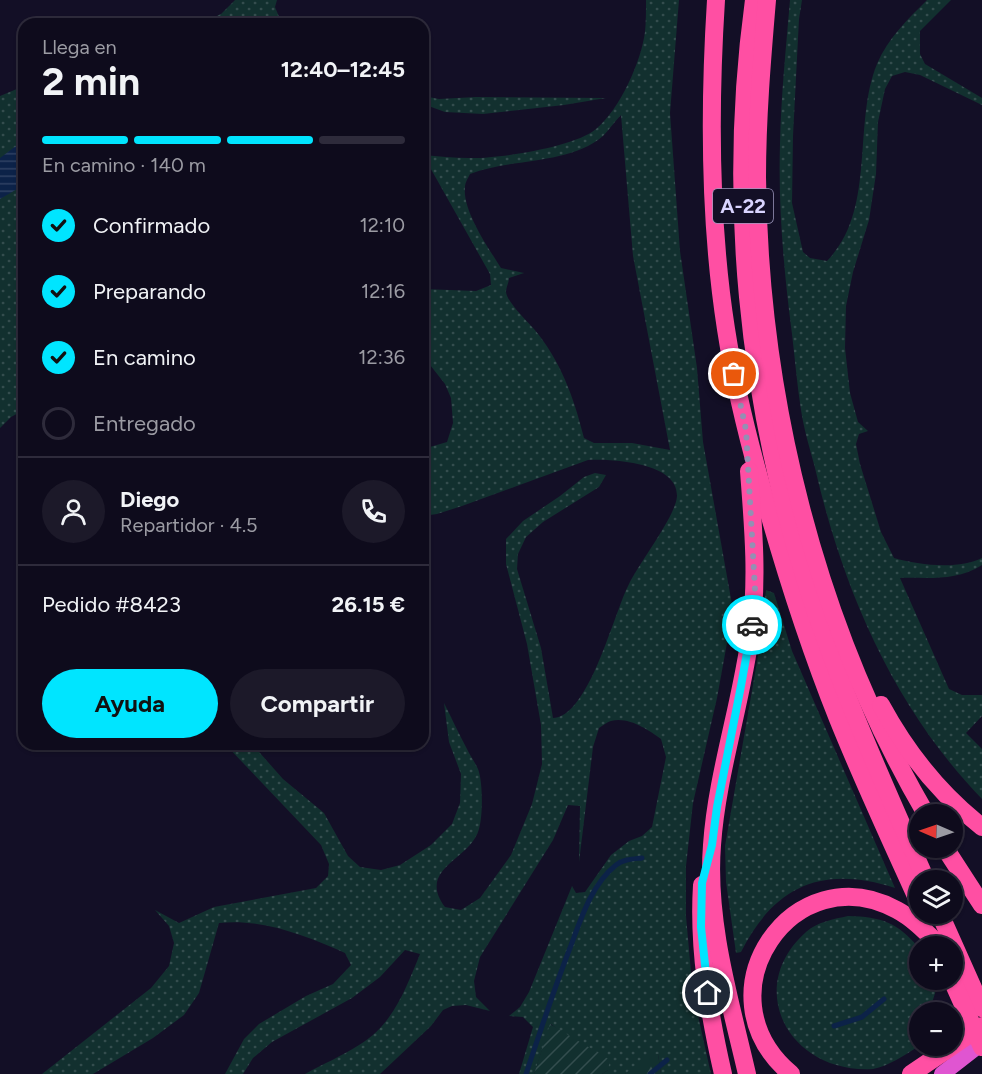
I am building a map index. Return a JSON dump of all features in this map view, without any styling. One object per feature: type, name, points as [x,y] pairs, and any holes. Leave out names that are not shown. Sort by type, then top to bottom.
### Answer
[{"type":"highway","points":[[716,0],[711,148],[718,267],[738,396],[776,540],[808,641],[850,747],[909,879]]},
{"type":"highway","name":"A-22","points":[[754,0],[743,126],[743,237],[756,363],[764,411],[782,499],[808,588],[861,731],[922,870]]},
{"type":"highway","points":[[767,0],[757,177],[760,247],[770,347],[783,435],[801,508],[848,650],[876,720],[921,804]]},
{"type":"highway","points":[[746,430],[755,590],[748,650],[717,807],[711,878],[730,1004],[747,1074]]},
{"type":"highway","points":[[848,650],[888,718],[912,753],[952,800],[982,827]]},
{"type":"highway","points":[[712,845],[702,883],[701,927],[710,1009],[723,1074]]},
{"type":"highway","points":[[951,858],[982,905]]},
{"type":"highway","points":[[791,1074],[776,1060],[763,1042],[753,1014],[752,1000],[752,985],[760,957],[766,944],[785,922],[797,913],[824,901],[867,899],[896,909],[929,936]]},
{"type":"highway","points":[[963,981],[982,1008]]},
{"type":"highway","points":[[942,1074],[982,1045],[963,989]]},
{"type":"highway","points":[[911,1074],[982,1026]]},
{"type":"green space","points":[[235,0],[277,0],[275,7],[280,18],[213,18],[221,14]]},
{"type":"green space","points":[[646,0],[679,0],[670,113],[680,251],[697,368],[703,442],[733,610],[717,698],[693,803],[686,866],[686,916],[691,972],[711,1074],[661,1074],[658,1054],[625,1074],[602,1074],[608,1070],[551,1024],[534,1074],[519,1074],[533,1027],[523,1017],[509,1016],[520,1007],[529,992],[572,886],[576,893],[585,892],[611,855],[652,827],[666,757],[661,739],[638,725],[618,720],[599,728],[593,747],[579,862],[580,806],[568,805],[553,840],[480,957],[474,981],[476,997],[490,1011],[466,1005],[452,1006],[443,1010],[431,1026],[380,1074],[305,1074],[371,1037],[390,1016],[420,954],[405,950],[380,977],[352,998],[272,1042],[253,1058],[243,1074],[225,1074],[244,1039],[259,1024],[306,996],[333,984],[351,965],[345,953],[300,935],[251,923],[219,923],[199,993],[184,1015],[153,1038],[93,1074],[42,1074],[151,988],[169,966],[174,943],[169,926],[155,910],[179,923],[214,907],[316,888],[328,876],[329,864],[321,845],[231,750],[257,750],[283,779],[324,813],[348,856],[360,867],[381,870],[400,865],[431,845],[452,824],[460,803],[461,774],[449,742],[444,703],[478,769],[482,799],[479,829],[474,840],[441,873],[437,883],[438,894],[445,907],[461,910],[480,898],[511,855],[532,804],[542,764],[541,725],[527,644],[506,564],[506,539],[523,521],[584,477],[595,473],[606,475],[599,487],[543,522],[526,537],[518,554],[517,569],[541,648],[553,718],[563,715],[572,708],[588,685],[629,584],[664,527],[677,496],[674,485],[667,476],[655,469],[627,462],[588,460],[462,506],[429,515],[429,447],[447,442],[453,423],[451,398],[445,384],[429,364],[429,289],[476,291],[491,285],[490,274],[429,166],[429,155],[482,158],[516,154],[536,151],[586,135],[605,120],[621,97],[634,71],[645,32]],"holes":[[[621,115],[633,256],[670,450],[632,443],[594,443],[584,438],[571,394],[552,354],[507,296],[509,278],[524,273],[501,268],[472,218],[465,196],[465,185],[470,174],[503,165],[557,157],[574,152],[603,136]]]},
{"type":"green space","points":[[790,0],[802,0],[793,136],[792,203],[803,252],[810,258],[827,261],[842,240],[852,217],[858,192],[866,113],[877,64],[893,37],[927,0],[951,0],[920,31],[920,54],[925,64],[982,98],[982,105],[920,75],[905,72],[892,76],[885,89],[878,122],[876,174],[869,220],[853,272],[846,306],[845,348],[850,393],[858,422],[868,431],[859,434],[856,444],[860,464],[881,532],[894,558],[915,563],[950,565],[973,562],[982,558],[982,565],[962,574],[941,578],[900,578],[949,689],[962,695],[982,695],[982,716],[966,733],[982,749],[982,799],[951,764],[923,726],[876,645],[841,558],[805,432],[786,287],[780,192],[781,108]]},
{"type":"green space","points":[[18,88],[18,413],[0,428],[0,96]]},
{"type":"green space","points":[[429,97],[439,99],[606,98],[483,114],[445,112],[429,106]]},
{"type":"green space","points":[[766,590],[774,593],[792,651],[895,888],[869,881],[845,879],[824,880],[804,886],[786,896],[769,910],[754,929],[741,952],[736,953],[726,882],[725,846],[758,656]]},
{"type":"green space","points":[[848,916],[880,920],[896,927],[909,937],[909,990],[936,990],[932,1002],[909,1002],[909,1052],[879,1068],[843,1067],[818,1058],[798,1043],[784,1023],[777,1001],[778,978],[787,954],[806,932],[826,921]]},
{"type":"green space","points":[[550,1024],[610,1060],[608,1070],[602,1074],[534,1074]]},
{"type":"green space","points":[[658,1054],[661,1074],[625,1074],[647,1055]]},
{"type":"water","points":[[18,144],[18,188],[0,199],[0,158]]},
{"type":"waterway","points":[[526,1074],[564,963],[593,892],[616,865],[625,860],[642,858]]},
{"type":"waterway","points":[[834,1026],[862,1017],[884,999]]},
{"type":"waterway","points":[[650,1074],[667,1060]]},
{"type":"way so far","points":[[734,374],[746,430],[754,541],[755,590],[752,625]]},
{"type":"route","points":[[708,993],[701,927],[702,883],[712,845],[724,767],[752,625]]}]
